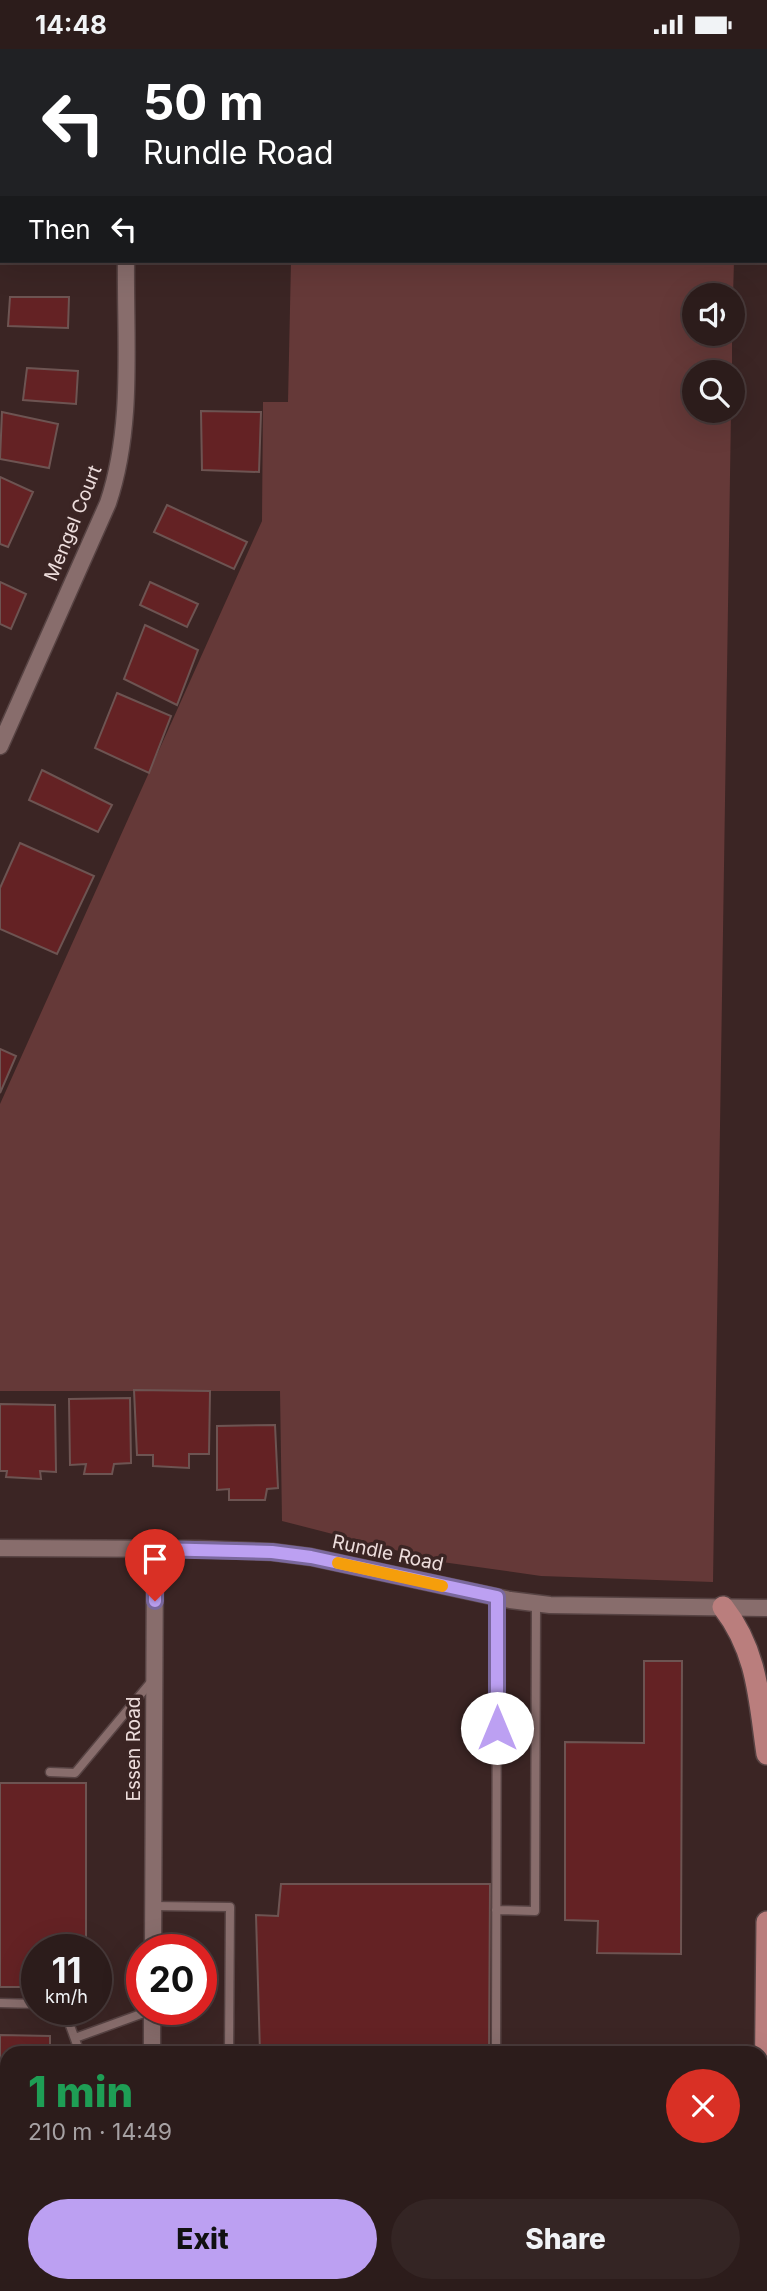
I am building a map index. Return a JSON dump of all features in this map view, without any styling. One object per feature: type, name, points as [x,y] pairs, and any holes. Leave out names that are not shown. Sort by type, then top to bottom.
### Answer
[{"type":"main road","points":[[723,1607],[744,1640],[754,1667],[767,1754]]},
{"type":"main road","points":[[766,2046],[767,1922]]},
{"type":"street","name":"Mengel Court","points":[[0,746],[108,503],[117,477],[124,426],[126,263]]},
{"type":"street","name":"Rundle Road","points":[[0,1548],[272,1552],[311,1557],[536,1603],[767,1608]]},
{"type":"street","name":"Essen Road","points":[[153,1934],[155,1549]]},
{"type":"street","points":[[152,2025],[152,2046]]},
{"type":"lane","points":[[496,2046],[497,1597]]},
{"type":"lane","points":[[496,1910],[535,1910],[536,1603]]},
{"type":"lane","points":[[50,1772],[75,1773],[154,1678]]},
{"type":"lane","points":[[153,1906],[230,1907],[229,2046]]},
{"type":"lane","points":[[0,2003],[21,2004]]},
{"type":"lane","points":[[75,2038],[126,2019]]},
{"type":"lane","points":[[70,2025],[78,2046]]},
{"type":"lane","points":[[75,2038],[75,2046]]},
{"type":"shaded area","points":[[291,263],[734,263],[733,283],[682,283],[682,346],[732,346],[732,360],[682,360],[682,423],[731,423],[713,1582],[541,1576],[442,1562],[282,1521],[280,1391],[0,1391],[0,1104],[262,521],[263,402],[288,402]]},
{"type":"building","points":[[10,297],[69,297],[68,328],[8,326]]},
{"type":"building","points":[[27,368],[78,371],[76,404],[23,400]]},
{"type":"building","points":[[201,411],[261,412],[259,472],[202,470]]},
{"type":"building","points":[[2,412],[58,424],[49,468],[0,459]]},
{"type":"building","points":[[0,477],[33,492],[8,547],[0,544]]},
{"type":"building","points":[[167,505],[247,542],[234,569],[154,532]]},
{"type":"building","points":[[0,582],[26,594],[11,629],[0,624]]},
{"type":"building","points":[[150,582],[198,604],[187,627],[140,605]]},
{"type":"building","points":[[145,625],[198,650],[177,705],[124,679]]},
{"type":"building","points":[[117,693],[171,716],[149,773],[95,748]]},
{"type":"building","points":[[42,770],[112,805],[98,832],[29,800]]},
{"type":"building","points":[[20,843],[94,876],[57,954],[0,929],[0,888]]},
{"type":"building","points":[[0,1049],[16,1056],[0,1093]]},
{"type":"building","points":[[134,1390],[210,1391],[209,1454],[189,1454],[189,1468],[153,1466],[153,1455],[137,1455]]},
{"type":"building","points":[[130,1398],[131,1463],[114,1464],[112,1474],[84,1474],[86,1464],[70,1465],[69,1399]]},
{"type":"building","points":[[0,1404],[55,1405],[56,1472],[40,1471],[41,1479],[6,1477],[7,1471],[0,1471]]},
{"type":"building","points":[[275,1425],[278,1488],[267,1489],[265,1500],[229,1500],[229,1489],[217,1490],[217,1426]]},
{"type":"building","points":[[644,1661],[682,1661],[681,1954],[597,1953],[598,1921],[565,1920],[565,1742],[644,1743]]},
{"type":"building","points":[[0,1783],[86,1783],[86,1934],[21,1934],[21,1987],[0,1987]]},
{"type":"building","points":[[281,1884],[490,1884],[489,2046],[260,2046],[256,1915],[278,1916]]},
{"type":"building","points":[[0,2035],[50,2036],[50,2046],[0,2046]]},
{"type":"slow traffic","points":[[338,1563],[442,1586]]},
{"type":"route","points":[[155,1601],[155,1549],[272,1552],[311,1557],[497,1597],[497,1728]]}]
